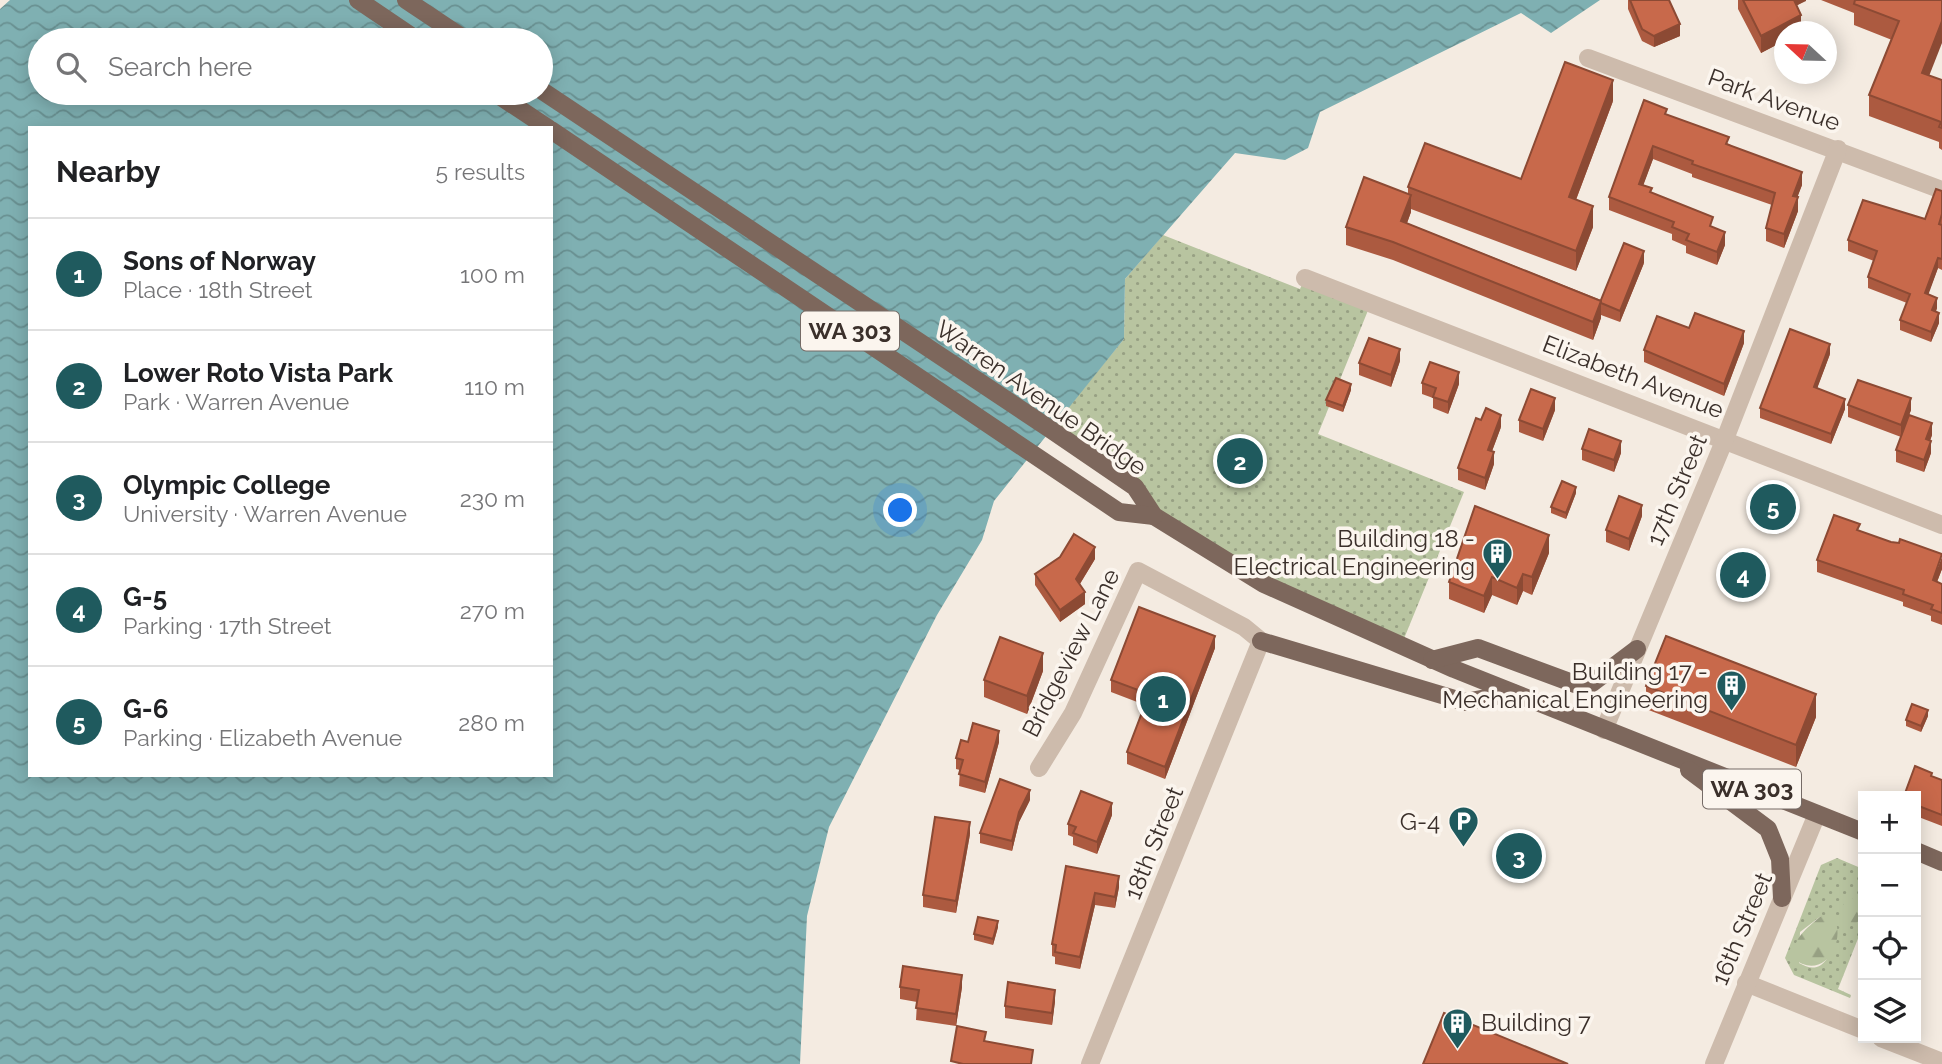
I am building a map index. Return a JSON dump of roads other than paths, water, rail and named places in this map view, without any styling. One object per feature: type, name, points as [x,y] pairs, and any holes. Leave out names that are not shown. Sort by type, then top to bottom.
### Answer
[{"type":"main road","points":[[358,0],[399,28]]},
{"type":"main road","points":[[406,0],[448,28]]},
{"type":"main road","name":"Warren Avenue Bridge","points":[[553,98],[1135,487],[1154,516]]},
{"type":"main road","name":"Warren Avenue Bridge","points":[[513,105],[544,126]]},
{"type":"main road","name":"Warren Avenue Bridge","points":[[553,132],[1119,512],[1154,516]]},
{"type":"main road","name":"WA 303","points":[[1154,516],[1264,584],[1432,660],[1858,830]]},
{"type":"main road","points":[[1261,641],[1465,702],[1513,693]]},
{"type":"main road","points":[[1432,660],[1478,648],[1575,684],[1592,683],[1637,649]]},
{"type":"main road","points":[[1687,764],[1690,773],[1753,815],[1768,829],[1780,859],[1782,898]]},
{"type":"main road","points":[[1921,853],[1942,862]]},
{"type":"street","name":"Park Avenue","points":[[1588,58],[1942,190]]},
{"type":"street","name":"17th Street","points":[[1604,730],[1725,439],[1838,149]]},
{"type":"street","name":"Elizabeth Avenue","points":[[1305,278],[1942,525]]},
{"type":"street","name":"Bridgeview Lane","points":[[1039,768],[1073,713],[1139,571],[1244,627],[1261,641]]},
{"type":"street","name":"18th Street","points":[[1090,1064],[1261,641]]},
{"type":"street","name":"16th Street","points":[[1714,1064],[1817,814]]},
{"type":"street","points":[[1746,983],[1858,1028]]},
{"type":"street","points":[[1894,1043],[1942,1062]]},
{"type":"water","points":[[10,0],[1600,0],[1551,33],[1521,13],[1320,112],[1308,148],[1285,160],[1235,153],[1125,279],[1124,339],[994,501],[982,540],[937,615],[829,827],[807,916],[800,1064],[0,1064],[0,9]]},
{"type":"place","name":"Lower Roto Vista Park","points":[[1240,461]]},
{"type":"place","name":"G-6","points":[[1773,507]]},
{"type":"place","name":"G-5","points":[[1743,575]]},
{"type":"place","name":"Building 18 - Electrical Engineering","points":[[1498,580]]},
{"type":"place","name":"Sons of Norway","points":[[1163,699]]},
{"type":"place","name":"Building 17 - Mechanical Engineering","points":[[1731,713]]},
{"type":"place","name":"G-4","points":[[1463,849]]},
{"type":"place","name":"Olympic College","points":[[1519,856]]},
{"type":"place","name":"Building 7","points":[[1458,1050]]}]
